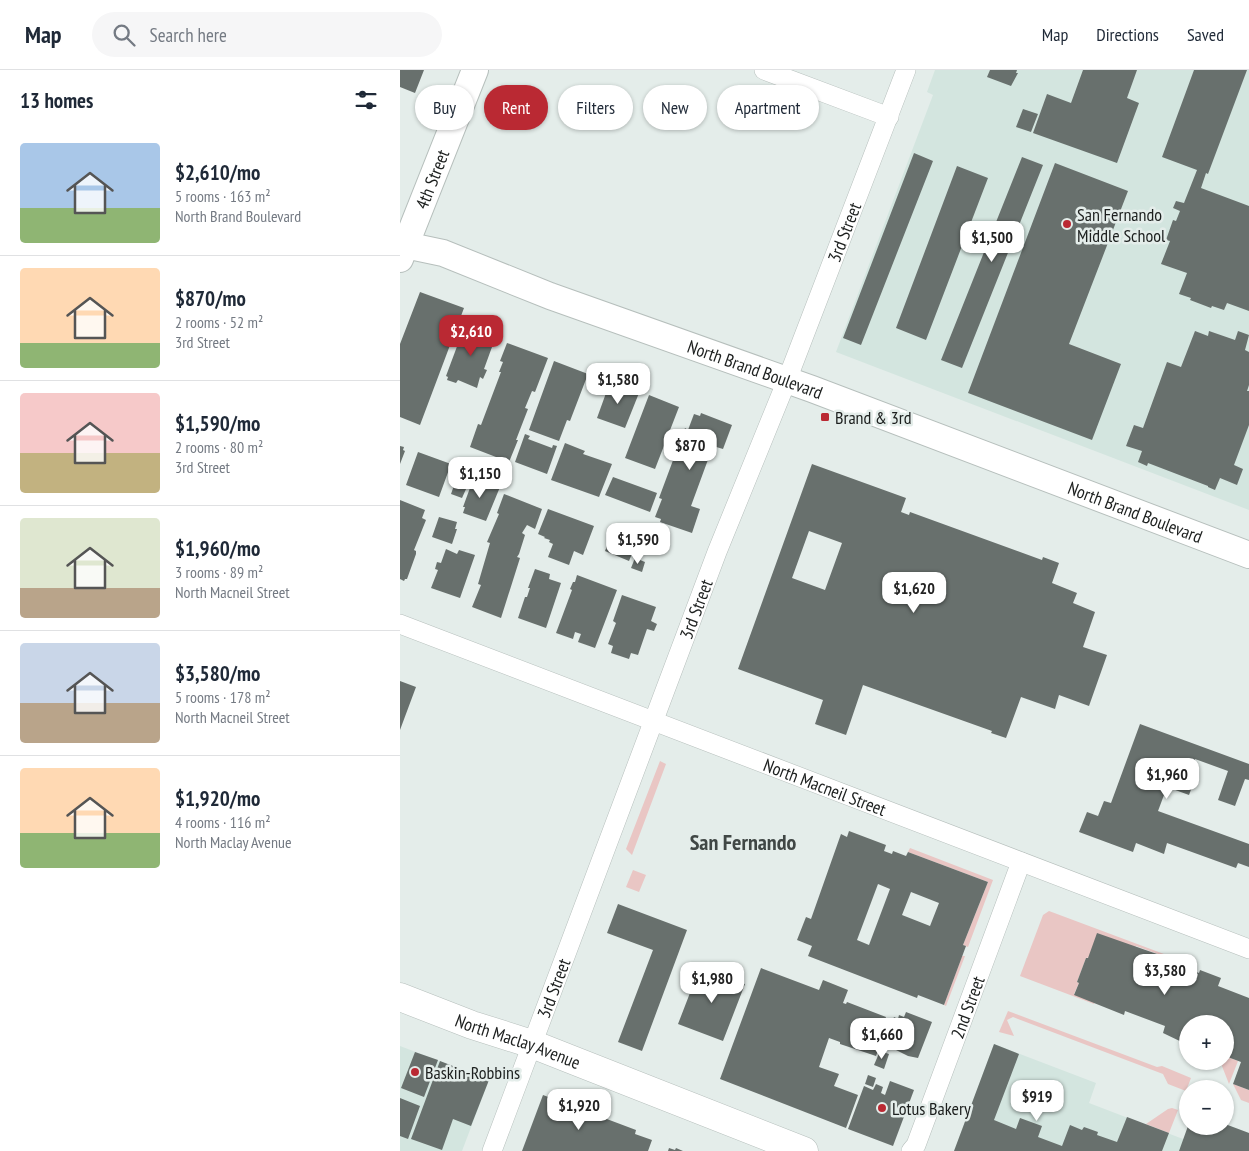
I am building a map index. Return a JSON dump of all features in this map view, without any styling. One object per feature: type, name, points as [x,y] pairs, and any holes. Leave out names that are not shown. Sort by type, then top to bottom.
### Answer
[{"type":"main road","name":"North Maclay Avenue","points":[[400,997],[472,1025],[532,1044],[804,1151]]},
{"type":"street","name":"4th Street","points":[[402,249],[475,70]]},
{"type":"street","points":[[764,70],[889,117]]},
{"type":"street","name":"3rd Street","points":[[492,1151],[717,552],[787,380],[906,70]]},
{"type":"street","name":"North Brand Boulevard","points":[[402,249],[443,253],[550,296],[787,380],[1249,555]]},
{"type":"street","name":"North Macneil Street","points":[[400,624],[1249,948]]},
{"type":"street","name":"2nd Street","points":[[911,1151],[916,1145],[1021,862]]},
{"type":"shaded area","name":"San Fernando Middle School","points":[[935,70],[1249,70],[1249,510],[836,352],[933,95],[927,92]]},
{"type":"shaded area","points":[[660,761],[666,764],[632,855],[626,849]]},
{"type":"shaded area","points":[[910,848],[993,880],[968,947],[963,945],[988,882],[908,852]]},
{"type":"shaded area","points":[[633,870],[646,875],[639,892],[626,887]]},
{"type":"shaded area","points":[[1049,911],[1180,960],[1174,975],[1170,980],[1177,961],[1136,946],[1135,948],[1086,958],[1074,994],[1095,1002],[1094,1004],[1020,976],[1043,915]]},
{"type":"shaded area","points":[[962,956],[965,956],[946,1006],[944,1005]]},
{"type":"shaded area","points":[[1008,1011],[1191,1078],[1190,1080],[1179,1080],[1179,1088],[1168,1084],[1163,1074],[1013,1017],[1007,1020],[1014,1036],[999,1032]]},
{"type":"shaded area","points":[[994,1044],[1096,1083],[1089,1103],[1183,1139],[1196,1135],[1234,1135],[1234,1127],[1249,1133],[1249,1151],[954,1151]]},
{"type":"shaded area","points":[[400,1046],[489,1080],[462,1151],[400,1151]]},
{"type":"shaded area","points":[[1234,1059],[1238,1061],[1231,1080],[1227,1080],[1224,1070],[1234,1070]]},
{"type":"shaded area","points":[[1234,1084],[1249,1090],[1249,1103],[1241,1100]]},
{"type":"shaded area","points":[[1168,1109],[1178,1110],[1169,1133],[1146,1124]]},
{"type":"building","points":[[400,70],[424,70],[418,85],[415,85],[415,93],[400,87]]},
{"type":"building","points":[[990,70],[1017,70],[1016,73],[1018,73],[1011,86],[987,77]]},
{"type":"building","points":[[1083,70],[1137,70],[1127,98],[1139,103],[1117,163],[1033,133],[1047,94],[1071,103]]},
{"type":"building","points":[[1194,70],[1247,70],[1201,188],[1249,206],[1249,311],[1227,303],[1224,310],[1212,306],[1211,308],[1190,300],[1191,298],[1179,294],[1187,273],[1161,264],[1170,241],[1166,240],[1173,220],[1176,221],[1180,211],[1173,208],[1176,201],[1184,203],[1197,170],[1162,157]]},
{"type":"building","points":[[1023,109],[1038,114],[1031,132],[1016,127]]},
{"type":"building","points":[[914,153],[933,161],[861,345],[843,338]]},
{"type":"building","points":[[1022,157],[1043,165],[962,368],[941,360]]},
{"type":"building","points":[[1055,163],[1128,191],[1069,344],[1121,364],[1092,440],[968,393]]},
{"type":"building","points":[[957,166],[988,178],[926,340],[896,328]]},
{"type":"building","points":[[420,292],[464,308],[420,425],[400,417],[400,344]]},
{"type":"building","points":[[465,325],[496,336],[484,369],[487,370],[483,379],[480,377],[477,388],[458,380],[456,383],[447,380],[448,377],[446,376]]},
{"type":"building","points":[[1195,331],[1208,336],[1209,331],[1235,340],[1238,331],[1249,335],[1245,350],[1249,352],[1249,385],[1247,391],[1249,391],[1249,425],[1234,465],[1243,469],[1237,485],[1220,478],[1215,490],[1148,463],[1147,466],[1138,462],[1142,451],[1126,446],[1134,425],[1143,428],[1167,362],[1181,367]]},
{"type":"building","points":[[507,343],[548,358],[535,392],[532,391],[525,408],[528,409],[509,462],[470,447],[478,424],[481,425],[501,372],[499,372],[503,362],[500,361]]},
{"type":"building","points":[[554,361],[588,374],[570,421],[567,420],[559,441],[529,430]]},
{"type":"building","points":[[610,382],[629,387],[630,390],[639,393],[625,428],[597,418]]},
{"type":"building","points":[[649,395],[679,407],[655,469],[625,458]]},
{"type":"building","points":[[701,413],[732,425],[723,449],[713,446],[691,506],[700,509],[692,533],[660,522],[661,519],[655,517],[662,499],[659,498],[685,428],[688,430],[694,414],[700,416]]},
{"type":"building","points":[[525,434],[530,436],[528,439],[552,448],[553,445],[557,446],[547,474],[515,462]]},
{"type":"building","points":[[565,443],[585,451],[583,454],[612,464],[599,497],[551,480]]},
{"type":"building","points":[[400,446],[404,447],[403,450],[405,451],[400,464]]},
{"type":"building","points":[[418,452],[451,464],[439,497],[406,485]]},
{"type":"building","points":[[812,464],[906,498],[901,512],[909,515],[910,512],[1042,560],[1043,557],[1059,563],[1052,583],[1077,593],[1073,603],[1095,612],[1083,647],[1107,655],[1089,706],[1059,695],[1055,709],[1021,697],[1006,738],[991,733],[992,731],[863,685],[846,735],[815,724],[823,700],[738,669]],"holes":[[[809,531],[842,543],[825,590],[792,578]]]},
{"type":"building","points":[[458,474],[471,478],[462,498],[451,494]]},
{"type":"building","points":[[474,477],[500,487],[486,521],[463,513],[465,507],[463,507]]},
{"type":"building","points":[[613,477],[657,493],[650,512],[605,495]]},
{"type":"building","points":[[504,494],[542,509],[535,529],[527,525],[522,533],[525,535],[517,557],[520,558],[501,618],[472,607],[481,585],[478,584],[490,543],[487,542],[499,514],[497,513]]},
{"type":"building","points":[[400,500],[425,510],[422,518],[426,520],[414,550],[416,554],[407,579],[404,581],[400,579]]},
{"type":"building","points":[[548,509],[594,526],[583,555],[574,551],[569,565],[548,557],[553,544],[549,542],[550,540],[538,534]]},
{"type":"building","points":[[439,517],[457,522],[455,529],[457,529],[452,544],[432,537]]},
{"type":"building","points":[[614,529],[638,539],[629,561],[605,551]]},
{"type":"building","points":[[446,549],[457,554],[459,550],[475,555],[460,598],[431,588],[438,570],[435,569],[437,562],[441,563]]},
{"type":"building","points":[[635,558],[645,562],[642,572],[631,568]]},
{"type":"building","points":[[535,569],[550,574],[549,579],[561,583],[546,628],[518,618],[525,597],[527,597],[530,588],[528,588]]},
{"type":"building","points":[[577,575],[617,590],[595,648],[578,642],[581,634],[575,632],[573,639],[556,633],[572,590],[570,589]]},
{"type":"building","points":[[622,595],[656,607],[651,621],[657,624],[654,631],[647,629],[638,655],[631,653],[629,659],[611,653],[613,646],[608,644],[616,623],[613,621]]},
{"type":"building","points":[[400,681],[416,687],[400,730]]},
{"type":"building","points":[[1140,724],[1249,764],[1249,780],[1245,779],[1235,806],[1218,800],[1228,771],[1195,759],[1189,776],[1195,779],[1189,795],[1167,787],[1158,811],[1249,844],[1249,867],[1238,863],[1236,868],[1167,843],[1164,854],[1136,843],[1133,852],[1079,832],[1087,812],[1098,816],[1104,801],[1111,803]]},
{"type":"building","points":[[849,831],[886,845],[884,851],[892,854],[893,851],[906,856],[908,852],[988,882],[963,945],[966,946],[944,1005],[918,995],[917,998],[808,956],[812,946],[797,940],[806,917],[811,919],[841,834],[847,837]],"holes":[[[878,884],[890,889],[869,945],[857,940]],[[911,892],[939,903],[930,926],[902,915]]]},
{"type":"building","points":[[618,904],[687,930],[642,1051],[618,1042],[653,950],[607,933]]},
{"type":"building","points":[[1097,933],[1177,961],[1174,970],[1197,978],[1198,974],[1184,969],[1185,967],[1199,973],[1200,970],[1221,978],[1218,986],[1249,998],[1249,1090],[1234,1084],[1241,1062],[1234,1059],[1234,1015],[1179,1015],[1179,1041],[1163,1033],[1165,1026],[1125,1011],[1124,1015],[1074,995],[1086,958],[1088,958]]},
{"type":"building","points":[[700,967],[745,984],[723,1041],[678,1024]]},
{"type":"building","points":[[761,968],[819,990],[823,980],[848,990],[843,1003],[846,1004],[847,1002],[886,1017],[885,1025],[887,1026],[876,1056],[840,1044],[840,1042],[829,1038],[819,1067],[839,1074],[834,1086],[858,1095],[846,1128],[720,1079]]},
{"type":"building","points":[[906,1012],[932,1022],[918,1058],[908,1056],[888,1046],[895,1027],[891,1025],[894,1017],[898,1019],[899,1015],[904,1017]]},
{"type":"building","points":[[994,1044],[1019,1054],[994,1120],[1016,1129],[1020,1118],[1042,1126],[1038,1137],[1062,1146],[1070,1125],[1082,1130],[1084,1127],[1098,1132],[1097,1135],[1117,1142],[1127,1117],[1169,1133],[1162,1151],[954,1151]]},
{"type":"building","points":[[880,1051],[889,1054],[884,1069],[874,1065]]},
{"type":"building","points":[[415,1052],[438,1060],[424,1097],[401,1088]]},
{"type":"building","points":[[440,1061],[489,1080],[471,1126],[453,1119],[442,1150],[411,1139]]},
{"type":"building","points":[[868,1075],[876,1078],[873,1087],[865,1084]]},
{"type":"building","points":[[890,1081],[914,1090],[893,1146],[848,1129],[864,1086],[873,1090],[876,1084],[883,1087],[881,1093],[885,1095]]},
{"type":"building","points":[[543,1095],[636,1130],[635,1134],[652,1140],[648,1151],[522,1151]]},
{"type":"building","points":[[400,1098],[420,1106],[408,1139],[400,1136]]},
{"type":"building","points":[[1234,1127],[1249,1133],[1249,1151],[1179,1151],[1185,1135],[1234,1135]]},
{"type":"building","points":[[669,1148],[675,1150],[676,1148],[683,1151],[668,1151]]},
{"type":"place","name":"San Fernando Middle School","points":[[1067,224]]},
{"type":"place","name":"Brand & 3rd","points":[[825,417]]},
{"type":"place","name":"Baskin-Robbins","points":[[415,1072]]},
{"type":"place","name":"Lotus Bakery","points":[[882,1108]]},
{"type":"district","name":"San Fernando","points":[[743,842]]}]
